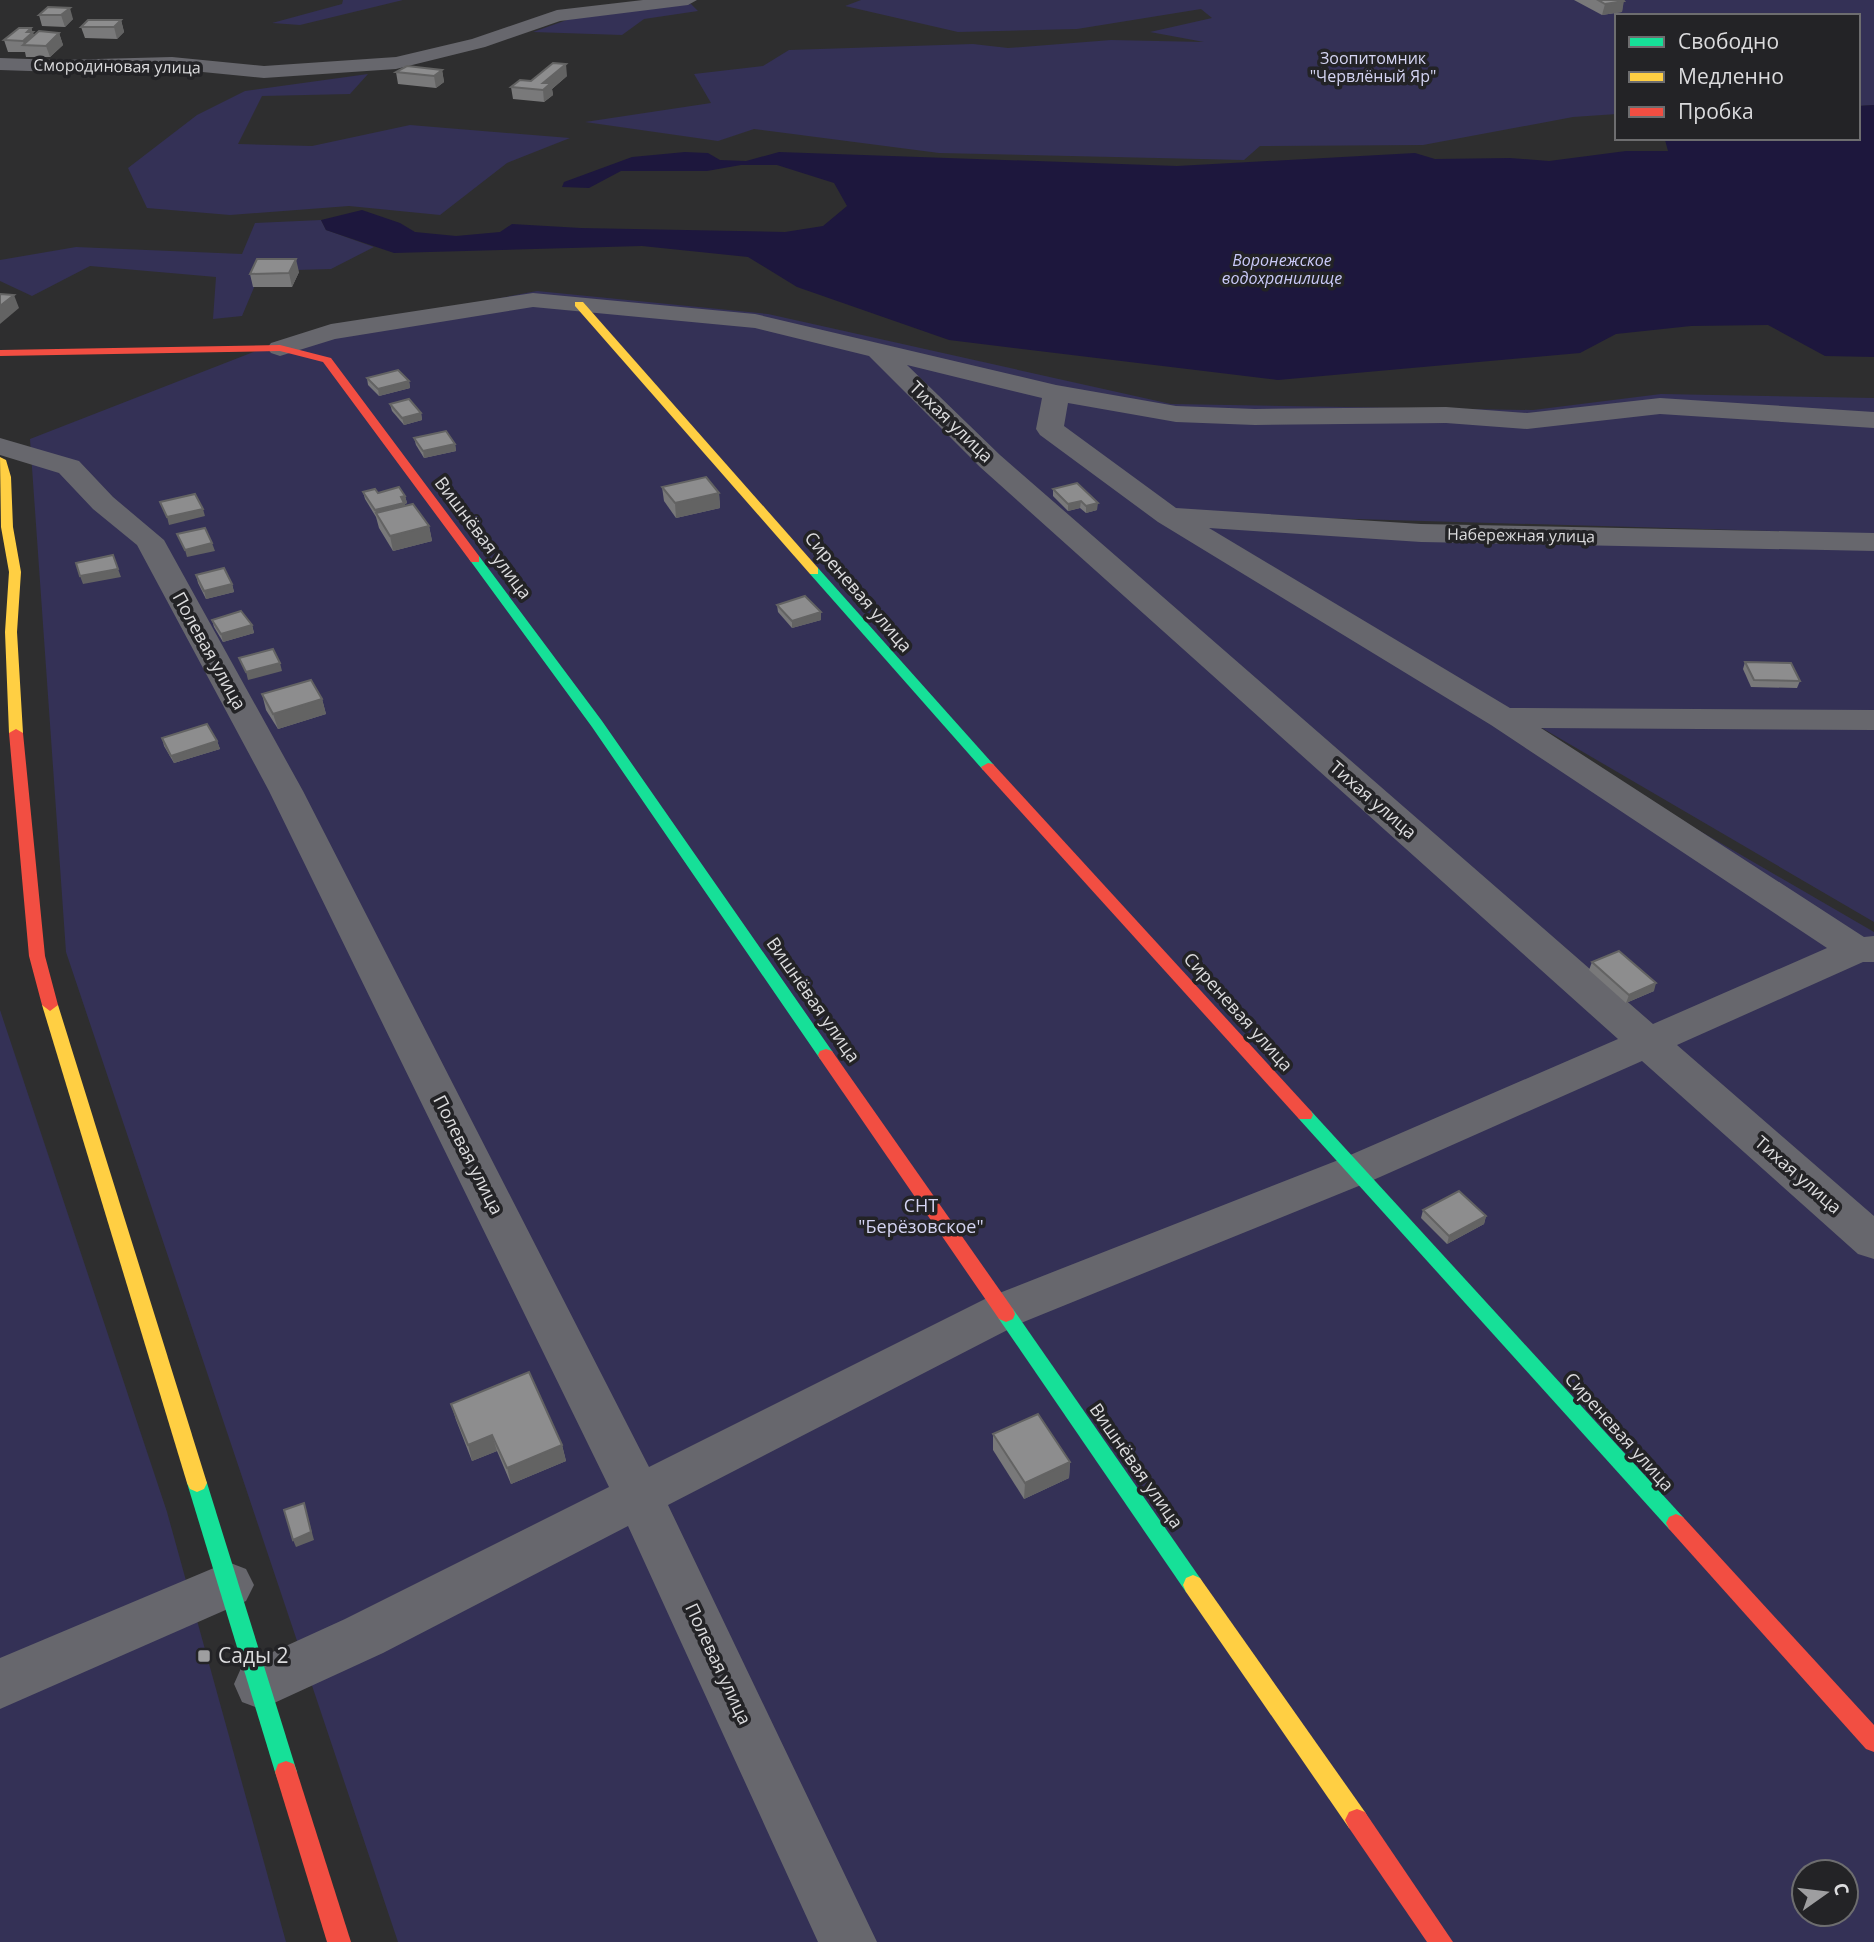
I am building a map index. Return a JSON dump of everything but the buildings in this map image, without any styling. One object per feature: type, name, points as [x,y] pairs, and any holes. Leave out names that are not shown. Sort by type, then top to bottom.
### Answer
[{"type":"street","name":"Смородиновая улица","points":[[0,64],[59,66],[172,63],[264,72],[396,64],[478,43],[557,16],[688,0]]},
{"type":"street","points":[[280,348],[331,332],[533,300],[755,321],[1056,393],[1176,414],[1255,417],[1446,415],[1527,421],[1660,406],[1874,420]]},
{"type":"street","name":"Сиреневая улица","points":[[579,304],[920,692],[1874,1741]]},
{"type":"street","name":"Вишнёвая улица","points":[[0,354],[280,348],[327,360],[597,724],[1441,1942]]},
{"type":"street","name":"Тихая улица","points":[[878,352],[990,461],[1874,1242]]},
{"type":"street","points":[[1056,393],[1050,429],[1168,516],[1503,718],[1866,950]]},
{"type":"street","name":"Полевая улица","points":[[0,446],[69,467],[103,503],[149,541],[293,804],[639,1496],[848,1942]]},
{"type":"street","points":[[0,460],[5,477],[3,528],[15,572],[5,636],[9,745],[37,956],[63,1051],[339,1942]]},
{"type":"street","name":"Набережная улица","points":[[1168,516],[1422,533],[1874,542]]},
{"type":"street","points":[[1503,718],[1874,720]]},
{"type":"street","points":[[261,1684],[364,1636],[1005,1310],[1356,1170],[1647,1042],[1866,950]]},
{"type":"street","points":[[0,1684],[228,1585]]},
{"type":"green space","points":[[343,0],[403,0],[300,25],[272,23],[342,4]]},
{"type":"green space","name":"Зоопитомник \"Червлёный Яр\"","points":[[861,0],[1874,0],[1874,105],[1860,106],[1860,14],[1615,14],[1615,114],[1573,117],[1423,145],[1260,146],[1244,160],[939,153],[754,129],[718,141],[585,122],[711,103],[694,74],[763,66],[789,50],[973,44],[1008,48],[1111,40],[1204,42],[1150,32],[1212,18],[1201,9],[1077,29],[958,32],[845,6]]},
{"type":"green space","points":[[691,4],[698,11],[644,19],[622,35],[533,32],[578,16]]},
{"type":"green space","points":[[368,74],[350,94],[262,96],[238,144],[312,146],[410,125],[570,138],[507,163],[440,215],[349,206],[230,215],[147,208],[128,168],[197,115],[245,91]]},
{"type":"green space","points":[[321,220],[326,230],[374,247],[331,269],[261,271],[242,316],[213,319],[216,277],[90,266],[32,296],[0,281],[0,260],[76,247],[242,254],[255,223]]},
{"type":"green space","name":"СНТ \"Берёзовское\"","points":[[537,291],[768,314],[1171,404],[1533,410],[1661,394],[1874,398],[1874,534],[1152,513],[1874,932],[1874,1942],[398,1942],[66,952],[30,439],[284,340]]},
{"type":"green space","points":[[1193,524],[1874,541],[1874,922]]},
{"type":"green space","points":[[0,1010],[167,1512],[286,1942],[0,1942]]},
{"type":"water","name":"Воронежское водохранилище","points":[[1874,105],[1874,357],[1825,356],[1768,325],[1691,326],[1616,334],[1580,353],[1278,380],[949,340],[797,287],[748,257],[642,246],[394,253],[326,230],[321,220],[362,210],[400,223],[415,232],[456,236],[500,232],[512,224],[785,232],[823,226],[847,206],[834,183],[777,165],[741,165],[707,171],[621,171],[589,188],[562,187],[564,182],[632,157],[685,152],[708,153],[720,160],[746,161],[779,152],[1177,166],[1415,153],[1435,159],[1510,158],[1549,161],[1626,151],[1668,151],[1665,140],[1860,140],[1860,106]]},
{"type":"traffic: fast","points":[[475,559],[597,724],[826,1055]]},
{"type":"traffic: fast","points":[[814,571],[988,767]]},
{"type":"traffic: fast","points":[[1305,1115],[1676,1523]]},
{"type":"traffic: fast","points":[[1006,1314],[1193,1585]]},
{"type":"traffic: fast","points":[[197,1483],[286,1772]]},
{"type":"traffic: slow","points":[[579,304],[814,571]]},
{"type":"traffic: slow","points":[[0,460],[5,477],[7,527],[15,572],[11,632],[16,733]]},
{"type":"traffic: slow","points":[[50,1005],[197,1483]]},
{"type":"traffic: slow","points":[[1193,1585],[1357,1820]]},
{"type":"traffic: jam","points":[[0,353],[280,348],[327,360],[475,559]]},
{"type":"traffic: jam","points":[[16,733],[37,956],[50,1005]]},
{"type":"traffic: jam","points":[[988,767],[1305,1115]]},
{"type":"traffic: jam","points":[[826,1055],[1006,1314]]},
{"type":"traffic: jam","points":[[1676,1523],[1874,1741]]},
{"type":"traffic: jam","points":[[286,1772],[339,1942]]},
{"type":"traffic: jam","points":[[1357,1820],[1441,1942]]},
{"type":"place","name":"Сады 2","points":[[204,1656]]}]
